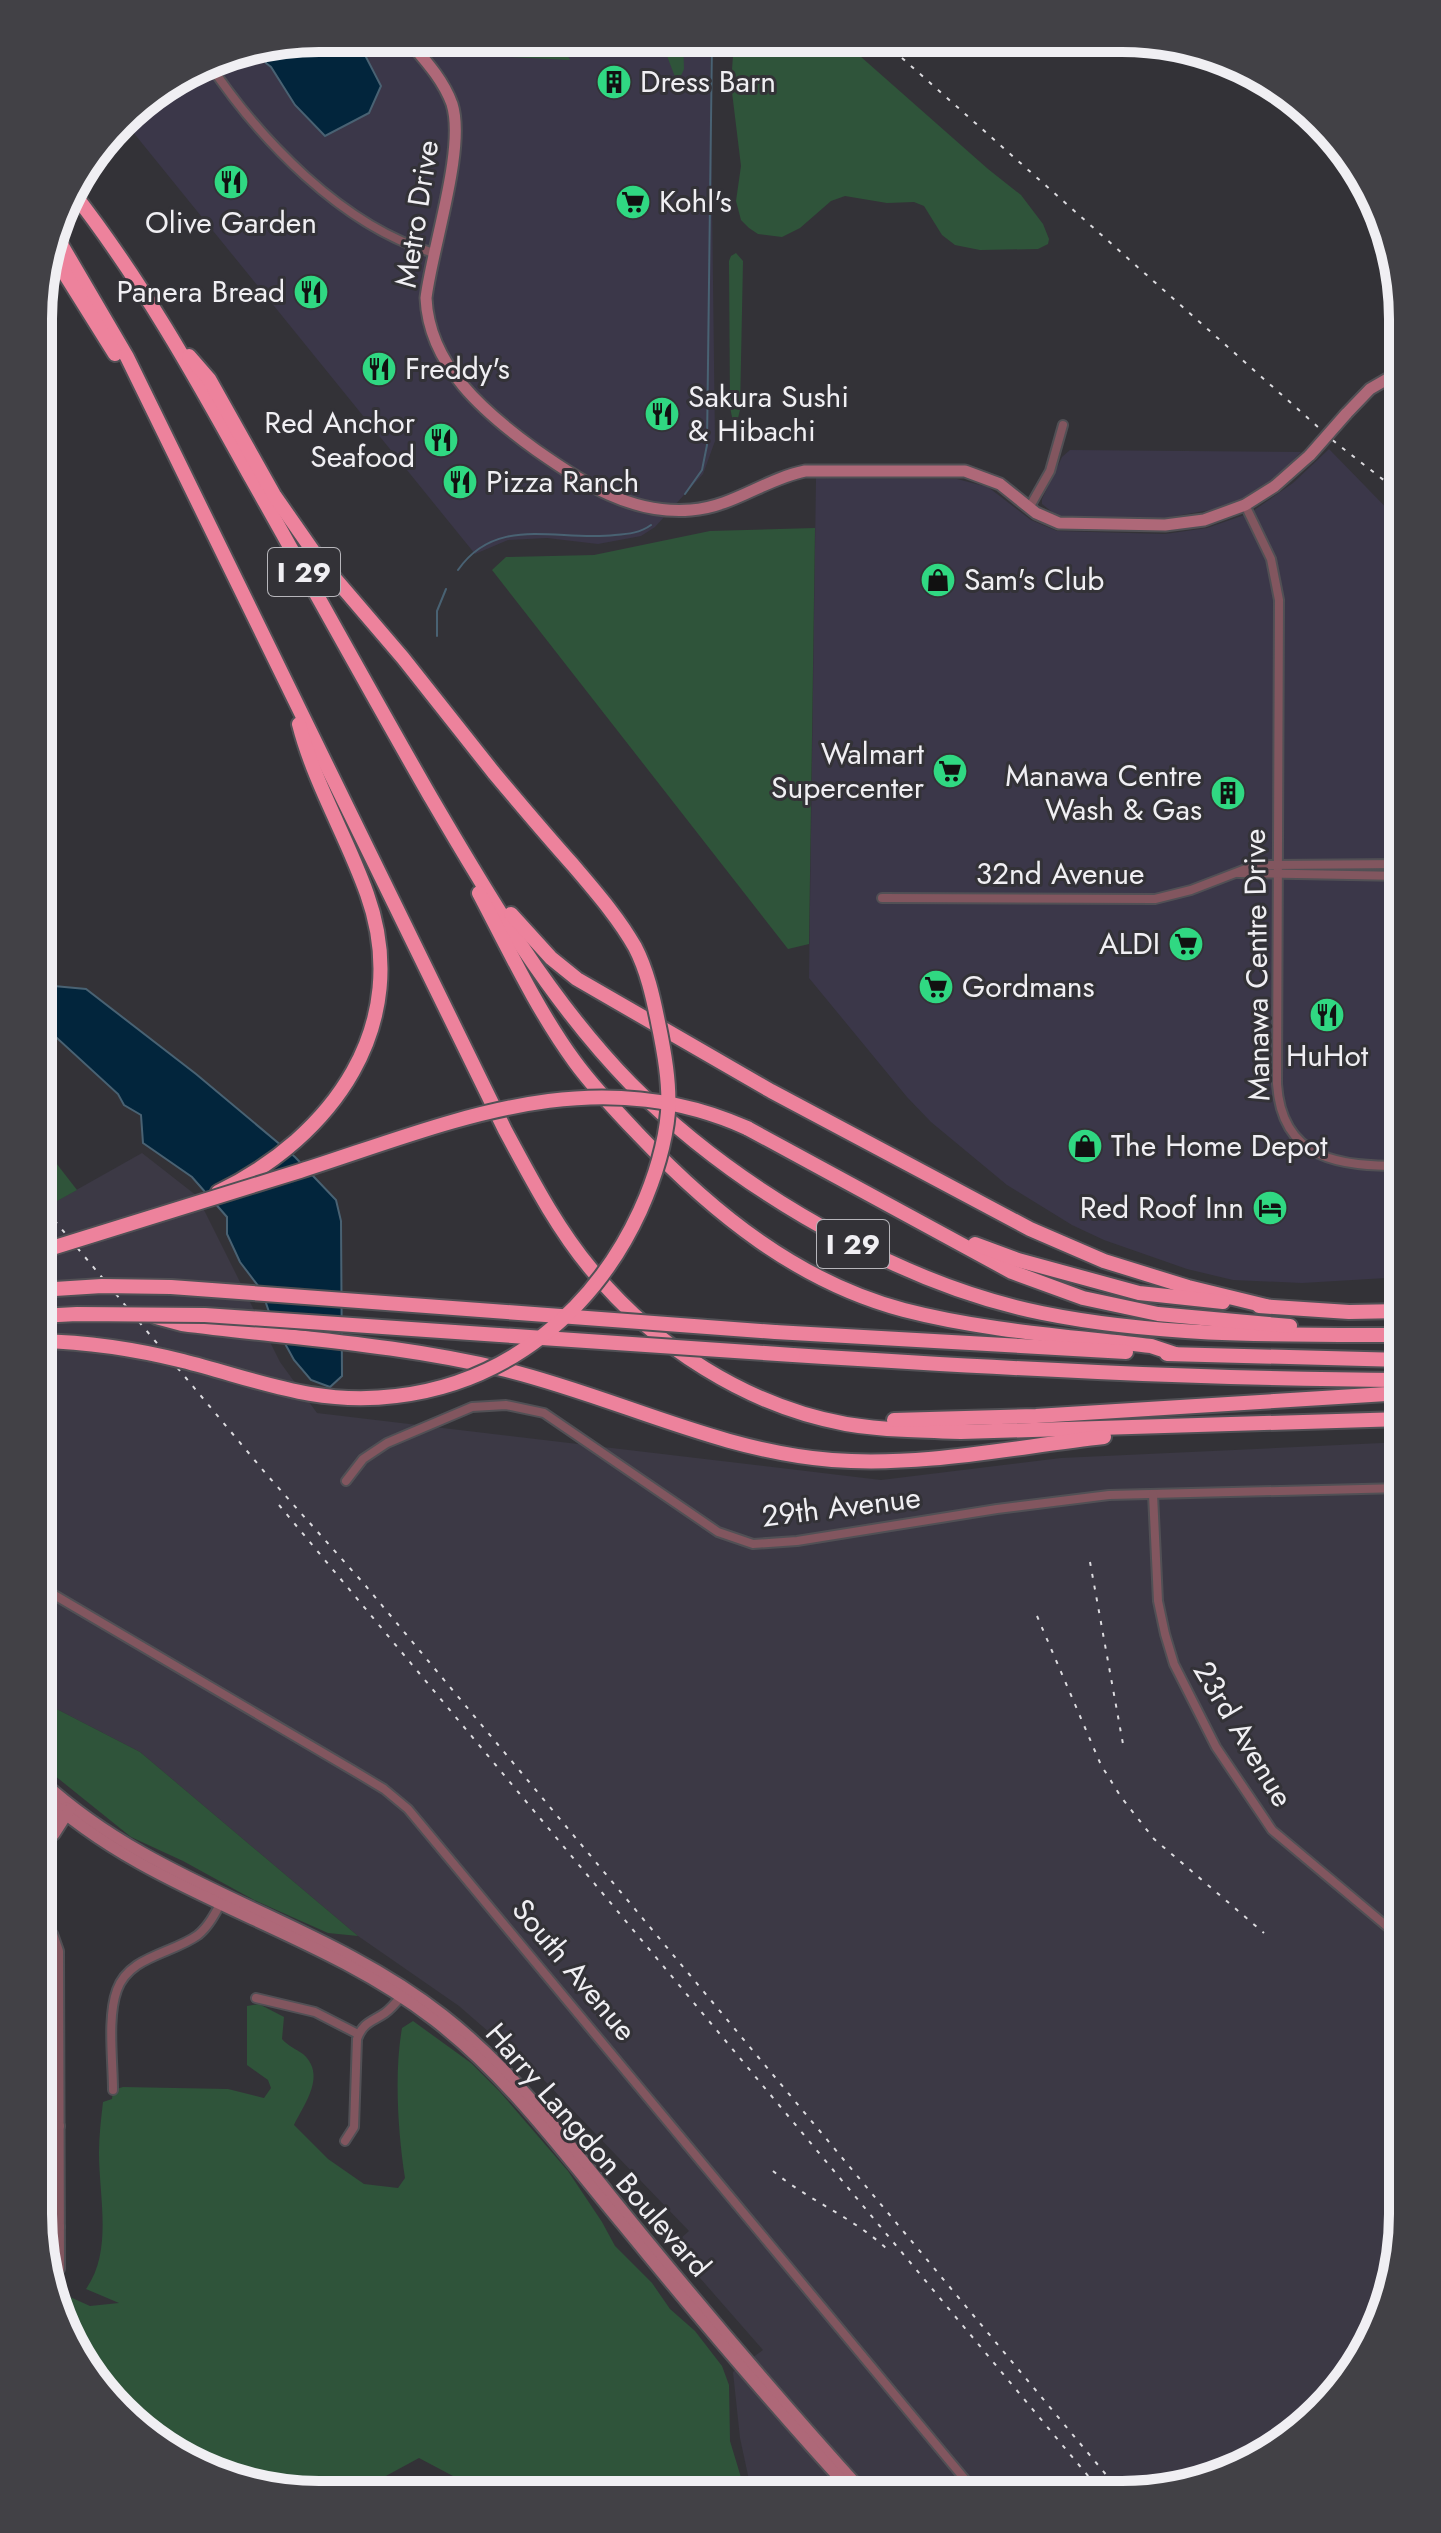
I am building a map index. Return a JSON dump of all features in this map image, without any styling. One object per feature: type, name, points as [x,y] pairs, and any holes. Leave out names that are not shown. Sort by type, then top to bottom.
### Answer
[{"type":"highway","name":"I 29","points":[[80,202],[119,253],[172,338],[462,851],[543,979],[630,1082],[678,1128],[802,1217],[876,1256],[960,1291],[1041,1313],[1133,1327],[1310,1335],[1388,1334]]},
{"type":"highway","name":"I 29","points":[[62,247],[127,357],[505,1130],[560,1226],[590,1269],[628,1310],[675,1349],[709,1371],[764,1399],[810,1416],[846,1424],[917,1431],[1388,1420]]},
{"type":"highway","points":[[58,264],[150,407]]},
{"type":"highway","points":[[52,1342],[126,1348],[304,1394],[359,1399],[396,1396],[451,1384],[513,1358],[537,1342],[572,1311],[610,1266],[630,1232],[655,1174],[668,1112],[664,1049],[655,1006],[635,948],[612,911],[320,561],[274,495],[209,379],[172,338]]},
{"type":"highway","points":[[196,1203],[257,1172],[301,1139],[346,1085],[369,1036],[379,980],[374,920],[368,896],[302,735],[290,689]]},
{"type":"highway","points":[[436,806],[530,989],[575,1062],[670,1167],[717,1210],[784,1259],[837,1285],[902,1309],[987,1327],[1151,1346],[1175,1354]]},
{"type":"highway","points":[[462,851],[490,882],[518,924],[577,979],[745,1077],[1030,1229],[1104,1261],[1188,1287],[1266,1306]]},
{"type":"highway","points":[[52,1248],[460,1119],[562,1098],[652,1100],[722,1117],[747,1128],[1012,1272],[1083,1298],[1158,1314],[1388,1333]]},
{"type":"highway","points":[[931,1228],[1018,1260],[1139,1293],[1266,1306],[1349,1312],[1388,1311]]},
{"type":"highway","points":[[52,1289],[171,1287],[775,1332],[1175,1354],[1388,1360]]},
{"type":"highway","points":[[52,1316],[144,1313],[334,1322],[793,1355],[1162,1376],[1388,1380]]},
{"type":"highway","points":[[144,1313],[182,1324],[443,1355],[510,1371],[699,1434],[768,1451],[832,1460],[899,1461],[1217,1426]]},
{"type":"highway","points":[[764,1399],[847,1415],[927,1421],[1388,1394]]},
{"type":"main road","name":"Metro Drive","points":[[417,52],[440,80],[450,99],[454,116],[453,157],[426,298],[437,344],[454,374],[494,419],[592,487],[639,505],[667,510],[722,505],[790,474],[816,470],[965,471],[1000,484],[1044,517],[1067,524],[1165,525],[1204,520],[1245,505],[1275,486],[1310,455],[1370,389],[1389,378]]},
{"type":"main road","name":"Harry Langdon Boulevard","points":[[52,1794],[82,1827],[139,1863],[223,1899]]},
{"type":"main road","name":"Harry Langdon Boulevard","points":[[52,1801],[223,1899],[404,1993],[472,2039],[516,2082],[730,2341],[854,2481]]},
{"type":"main road","points":[[52,1827],[66,1811]]},
{"type":"main road","points":[[52,1829],[68,1825],[82,1827]]},
{"type":"main road","name":"Harry Langdon Boulevard","points":[[404,1993],[459,2039],[506,2086],[691,2310],[842,2481]]},
{"type":"street","points":[[216,73],[252,121],[309,178],[379,230],[407,245],[434,253]]},
{"type":"street","points":[[1029,508],[1050,471],[1063,425]]},
{"type":"street","name":"Manawa Centre Drive","points":[[1245,505],[1271,559],[1278,589],[1278,1090],[1283,1112],[1299,1139],[1317,1154],[1339,1163],[1389,1165]]},
{"type":"street","name":"32nd Avenue","points":[[882,898],[1155,899],[1191,890],[1256,865],[1389,864]]},
{"type":"street","name":"32nd Avenue","points":[[1233,873],[1389,876]]},
{"type":"street","name":"29th Avenue","points":[[346,1481],[363,1459],[387,1443],[472,1407],[506,1405],[544,1413],[718,1532],[753,1544],[797,1541],[997,1509],[1109,1495],[1388,1488]]},
{"type":"street","name":"23rd Avenue","points":[[1153,1494],[1158,1601],[1165,1634],[1174,1664],[1216,1747],[1272,1830],[1388,1927]]},
{"type":"street","name":"South Avenue","points":[[52,1594],[384,1789],[408,1809],[966,2481]]},
{"type":"street","points":[[113,2090],[114,2001],[123,1978],[147,1960],[195,1937],[209,1923],[223,1899]]},
{"type":"street","points":[[52,1933],[59,1951],[60,2269]]},
{"type":"street","points":[[345,2141],[354,2127],[358,2034],[361,2027],[385,2013],[404,1993]]},
{"type":"street","points":[[256,1998],[315,2012],[358,2034]]},
{"type":"street","points":[[52,2022],[59,2022]]},
{"type":"street","points":[[52,2126],[60,2126]]},
{"type":"street","points":[[53,2227],[60,2227]]},
{"type":"shaded area","points":[[710,52],[715,441],[703,474],[655,527],[641,536],[598,544],[547,538],[508,540],[475,554],[131,129],[171,97],[201,80],[233,66],[284,54]]},
{"type":"shaded area","points":[[1329,449],[1389,511],[1388,1278],[1302,1283],[1233,1280],[1187,1269],[1104,1240],[1072,1225],[1007,1185],[931,1122],[809,978],[816,478],[957,479],[988,487],[1031,520],[1057,531],[1165,534],[1207,528],[1250,513],[1293,483]]},
{"type":"shaded area","points":[[1070,450],[1301,452],[1283,472],[1242,499],[1216,509],[1164,518],[1076,518],[1057,516],[1042,504],[1062,457]]},
{"type":"shaded area","points":[[142,1153],[197,1196],[280,1362],[317,1413],[881,1480],[1061,1458],[1388,1443],[1388,2231],[1384,2266],[1375,2300],[1344,2362],[1323,2390],[1298,2415],[1270,2436],[1208,2467],[1174,2476],[1122,2481],[749,2481],[740,2438],[733,2372],[763,2350],[672,2246],[689,2231],[543,2079],[459,2006],[358,1936],[140,1752],[52,1707],[52,1204]]},
{"type":"green space","points":[[520,52],[566,52],[570,60],[511,57]]},
{"type":"green space","points":[[666,52],[683,52],[684,69],[680,78],[675,77]]},
{"type":"green space","points":[[733,52],[855,52],[1021,195],[1043,224],[1048,244],[1038,249],[980,250],[955,245],[942,235],[924,206],[914,202],[887,203],[845,196],[831,201],[800,228],[782,237],[758,234],[741,220],[736,201],[741,166],[731,84]]},
{"type":"green space","points":[[736,253],[743,261],[740,410],[733,422],[730,407],[729,261]]},
{"type":"green space","points":[[815,528],[809,944],[788,949],[492,570],[506,557],[594,555],[710,531]]},
{"type":"green space","points":[[52,1158],[77,1190],[52,1204]]},
{"type":"green space","points":[[52,1707],[140,1752],[358,1936],[328,1933],[254,1900],[131,1837],[52,1773]]},
{"type":"green space","points":[[259,2004],[284,2017],[282,2039],[310,2062],[313,2071],[311,2090],[294,2125],[328,2159],[364,2184],[398,2188],[405,2178],[398,2103],[402,2028],[413,2021],[471,2063],[568,2171],[615,2246],[652,2283],[670,2309],[695,2331],[722,2366],[729,2385],[730,2441],[742,2481],[457,2481],[419,2458],[384,2477],[382,2481],[284,2479],[217,2461],[171,2436],[143,2415],[118,2390],[97,2362],[65,2295],[90,2306],[119,2303],[86,2289],[94,2274],[102,2241],[99,2153],[103,2102],[112,2099],[113,2090],[123,2087],[228,2089],[264,2098],[271,2088],[268,2080],[247,2065],[247,2006]]},
{"type":"water","points":[[362,52],[381,86],[369,113],[325,136],[295,105],[266,63],[266,57],[284,54]]},
{"type":"water","points":[[52,986],[86,989],[196,1074],[295,1157],[336,1200],[341,1221],[342,1376],[330,1387],[311,1380],[294,1360],[271,1318],[262,1291],[240,1262],[227,1234],[227,1217],[192,1177],[143,1143],[141,1115],[124,1105],[118,1094],[52,1034]]},
{"type":"waterway","points":[[685,494],[702,470],[707,445],[712,52]]},
{"type":"waterway","points":[[458,570],[474,553],[491,542],[510,536],[629,534],[651,525]]},
{"type":"waterway","points":[[437,636],[437,611],[446,589]]},
{"type":"railway","points":[[895,52],[1336,443],[1389,484]]},
{"type":"railway","points":[[52,1218],[267,1475],[365,1585],[1111,2481]]},
{"type":"railway","points":[[279,1505],[1092,2481]]},
{"type":"railway","points":[[1090,1562],[1123,1744]]},
{"type":"railway","points":[[1037,1616],[1101,1765],[1121,1797],[1154,1839],[1264,1933]]},
{"type":"railway","points":[[773,2171],[862,2229],[889,2251]]},
{"type":"place","name":"Dress Barn","points":[[614,82]]},
{"type":"place","name":"Olive Garden","points":[[231,182]]},
{"type":"place","name":"Kohl's","points":[[633,202]]},
{"type":"place","name":"Panera Bread","points":[[311,292]]},
{"type":"place","name":"Freddy's","points":[[379,369]]},
{"type":"place","name":"Sakura Sushi & Hibachi","points":[[662,414]]},
{"type":"place","name":"Red Anchor Seafood","points":[[441,440]]},
{"type":"place","name":"Pizza Ranch","points":[[460,482]]},
{"type":"place","name":"Sam's Club","points":[[938,580]]},
{"type":"place","name":"Walmart Supercenter","points":[[950,771]]},
{"type":"place","name":"Manawa Centre Wash & Gas","points":[[1228,793]]},
{"type":"place","name":"ALDI","points":[[1186,944]]},
{"type":"place","name":"Gordmans","points":[[936,987]]},
{"type":"place","name":"HuHot","points":[[1327,1015]]},
{"type":"place","name":"The Home Depot","points":[[1085,1146]]},
{"type":"place","name":"Red Roof Inn","points":[[1270,1208]]}]
